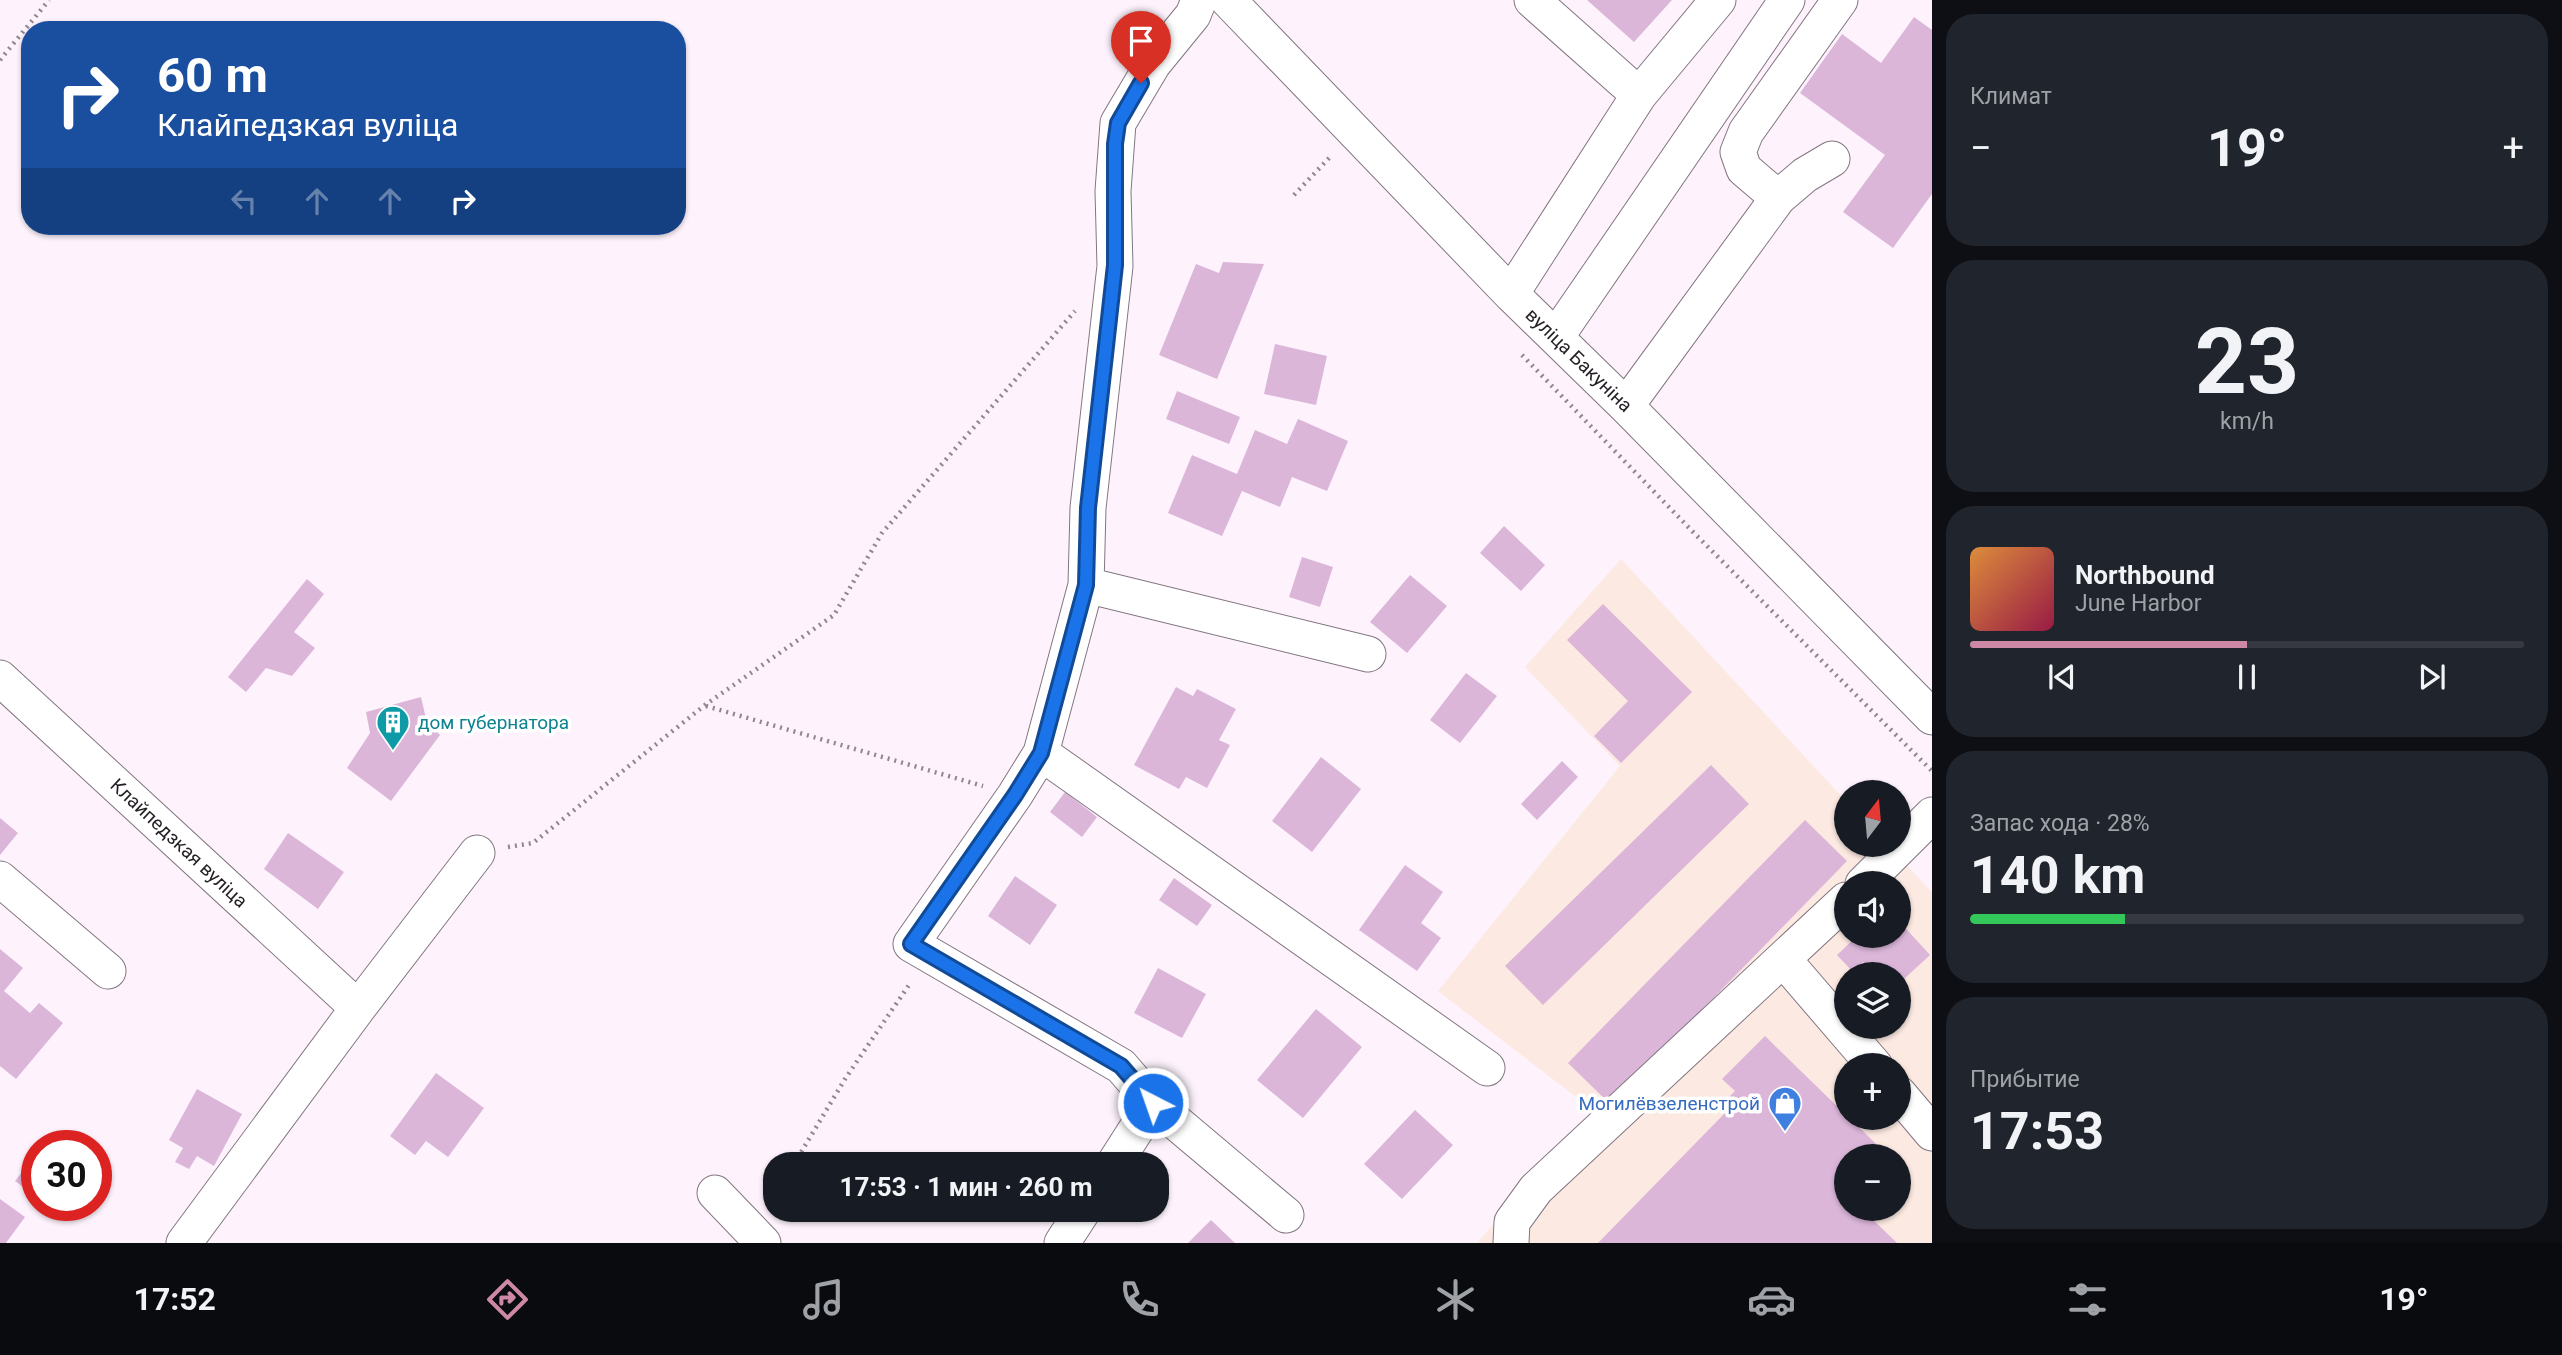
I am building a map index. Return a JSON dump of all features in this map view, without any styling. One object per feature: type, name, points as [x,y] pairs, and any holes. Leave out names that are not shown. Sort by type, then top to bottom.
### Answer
[{"type":"street","points":[[1199,0],[1193,15],[1153,64],[1118,123],[1114,191],[1115,265],[1088,508],[1086,585],[1041,753],[1015,795],[911,944],[1121,1066],[1153,1103],[1286,1214]]},
{"type":"street","name":"вуліца Бакуніна","points":[[1228,0],[1511,294],[1626,406],[1932,717]]},
{"type":"street","points":[[1532,0],[1639,95]]},
{"type":"street","points":[[1511,294],[1639,95],[1718,0]]},
{"type":"street","points":[[1556,337],[1787,0]]},
{"type":"street","points":[[1778,198],[1744,169],[1738,152],[1746,132],[1840,0]]},
{"type":"street","points":[[1626,406],[1778,198],[1805,175],[1832,159]]},
{"type":"street","points":[[1086,585],[1367,654]]},
{"type":"street","name":"Клайпедзкая вуліца","points":[[0,678],[358,1008]]},
{"type":"street","points":[[1041,753],[1487,1068]]},
{"type":"street","points":[[1876,871],[1932,815]]},
{"type":"street","points":[[184,1243],[477,853]]},
{"type":"street","points":[[0,879],[108,971]]},
{"type":"street","points":[[1511,1243],[1512,1222],[1536,1189],[1834,911]]},
{"type":"street","points":[[1783,959],[1864,1053]]},
{"type":"street","points":[[1122,1152],[1153,1103]]},
{"type":"street","points":[[1911,1108],[1932,1133]]},
{"type":"street","points":[[715,1193],[763,1243]]},
{"type":"street","points":[[1062,1243],[1076,1222]]},
{"type":"path","points":[[31,21],[48,0]]},
{"type":"path","points":[[0,60],[21,34]]},
{"type":"path","points":[[1321,147],[1340,167]]},
{"type":"path","points":[[1294,195],[1330,157]]},
{"type":"path","points":[[477,853],[533,843],[705,705],[834,615],[882,533],[1079,307]]},
{"type":"path","points":[[1522,355],[1694,533],[1932,771]]},
{"type":"path","points":[[705,705],[1015,795]]},
{"type":"path","points":[[801,1152],[845,1079],[929,955]]},
{"type":"shaded area","points":[[1621,559],[1834,788],[1834,858],[1899,858],[1932,892],[1932,1243],[1477,1243],[1593,1110],[1438,991],[1620,766],[1525,667]]},
{"type":"building","points":[[1587,0],[1672,0],[1634,42]]},
{"type":"building","points":[[1914,17],[1932,30],[1932,194],[1893,248],[1843,212],[1885,155],[1800,93],[1842,34],[1881,63]]},
{"type":"building","points":[[1223,262],[1264,264],[1217,379],[1159,355],[1196,264],[1219,273]]},
{"type":"building","points":[[1275,344],[1327,356],[1316,405],[1264,394]]},
{"type":"building","points":[[1177,391],[1240,417],[1229,444],[1166,419]]},
{"type":"building","points":[[1298,419],[1348,441],[1327,491],[1292,477],[1280,507],[1242,491],[1222,536],[1168,513],[1192,455],[1237,474],[1255,430],[1287,444]]},
{"type":"building","points":[[1504,526],[1545,565],[1521,591],[1480,553]]},
{"type":"building","points":[[1302,557],[1333,567],[1320,607],[1289,597]]},
{"type":"building","points":[[1410,575],[1447,606],[1407,653],[1370,622]]},
{"type":"building","points":[[307,579],[324,594],[294,632],[315,648],[292,676],[266,668],[246,692],[228,677]]},
{"type":"building","points":[[1603,604],[1692,692],[1621,763],[1594,736],[1628,701],[1567,640]]},
{"type":"building","points":[[1466,673],[1497,696],[1460,743],[1430,720]]},
{"type":"building","points":[[1176,687],[1193,696],[1197,689],[1236,709],[1219,740],[1230,745],[1207,788],[1186,777],[1179,789],[1134,765]]},
{"type":"building","name":"дом губернатора","points":[[421,697],[427,723],[440,735],[391,801],[347,768],[370,733],[366,712]]},
{"type":"building","points":[[1321,757],[1361,789],[1312,852],[1272,821]]},
{"type":"building","points":[[1562,761],[1578,777],[1537,820],[1521,804]]},
{"type":"building","points":[[1711,765],[1749,804],[1543,1005],[1505,966]]},
{"type":"building","points":[[1065,792],[1097,817],[1082,837],[1050,812]]},
{"type":"building","points":[[0,818],[18,833],[0,855]]},
{"type":"building","points":[[1805,820],[1834,848],[1834,858],[1844,858],[1847,861],[1834,871],[1834,874],[1610,1104],[1568,1063]]},
{"type":"building","points":[[288,833],[344,872],[318,909],[264,869]]},
{"type":"building","points":[[1405,865],[1443,892],[1421,923],[1441,938],[1417,971],[1359,930]]},
{"type":"building","points":[[1015,876],[1057,905],[1030,945],[988,916]]},
{"type":"building","points":[[1174,878],[1212,905],[1197,926],[1159,900]]},
{"type":"building","points":[[1911,934],[1930,955],[1911,973],[1911,962],[1844,962],[1837,955],[1844,948],[1911,948]]},
{"type":"building","points":[[0,949],[23,968],[4,991],[30,1013],[39,1003],[63,1023],[16,1079],[0,1066]]},
{"type":"building","points":[[1158,968],[1206,994],[1182,1038],[1134,1013]]},
{"type":"building","points":[[1316,1009],[1362,1047],[1303,1118],[1257,1080]]},
{"type":"building","name":"Могилёвзеленстрой","points":[[1765,1036],[1834,1103],[1834,1130],[1862,1130],[1876,1144],[1834,1144],[1834,1221],[1874,1221],[1897,1243],[1598,1243],[1724,1114],[1718,1108],[1735,1091],[1722,1079]]},
{"type":"building","points":[[436,1073],[484,1108],[448,1157],[426,1141],[415,1155],[390,1136]]},
{"type":"building","points":[[197,1089],[242,1114],[214,1166],[197,1156],[189,1169],[175,1162],[183,1148],[169,1140]]},
{"type":"building","points":[[1415,1110],[1453,1145],[1402,1199],[1364,1164]]},
{"type":"building","points":[[21,1173],[21,1185],[15,1181]]},
{"type":"building","points":[[0,1199],[21,1214],[22,1221],[6,1243],[0,1243]]},
{"type":"building","points":[[1211,1220],[1235,1243],[1188,1243]]},
{"type":"place","name":"дом губернатора","points":[[393,752]]},
{"type":"place","name":"Могилёвзеленстрой","points":[[1785,1133]]},
{"type":"route","points":[[1141,83],[1118,123],[1115,144],[1115,265],[1088,508],[1086,585],[1041,753],[1015,795],[911,944],[1121,1066],[1153,1103]]}]
